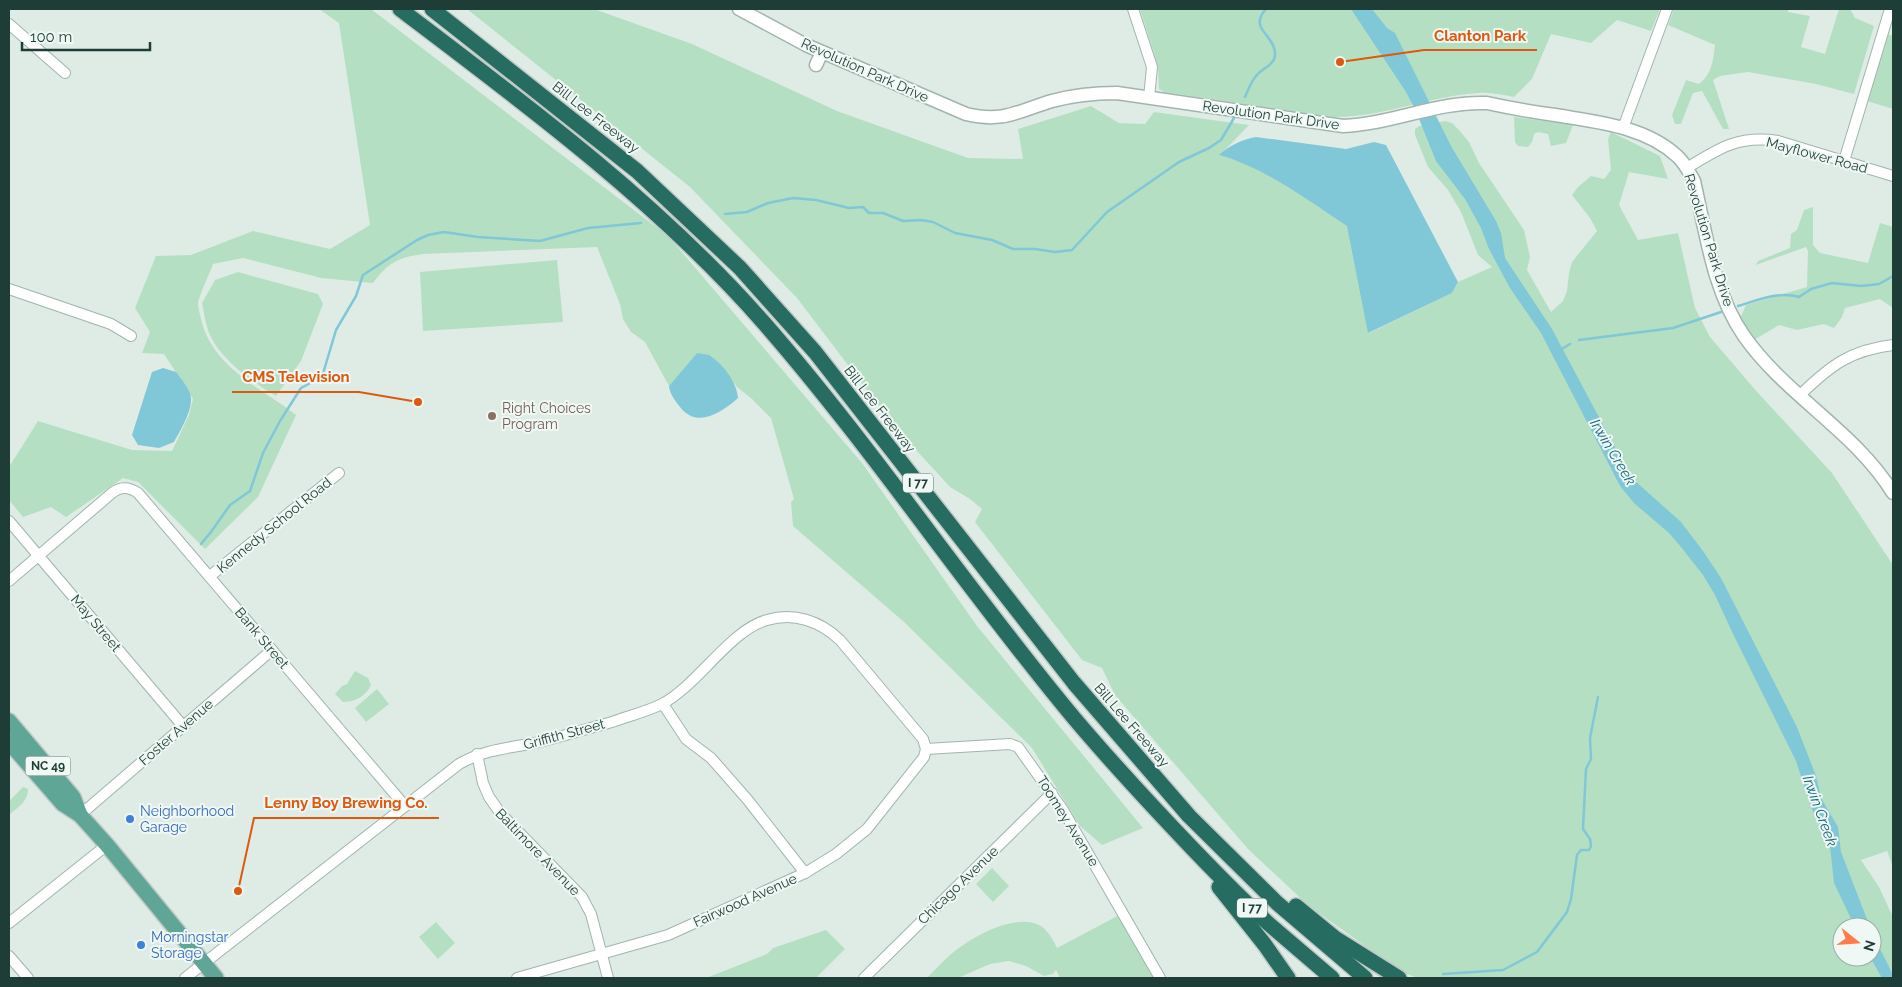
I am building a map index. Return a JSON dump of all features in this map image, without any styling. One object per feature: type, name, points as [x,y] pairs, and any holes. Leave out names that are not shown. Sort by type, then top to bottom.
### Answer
[{"type":"highway","name":"Bill Lee Freeway","points":[[432,9],[637,171],[740,268],[815,352],[1074,683],[1189,816],[1276,903],[1365,978]]},
{"type":"highway","name":"I 77","points":[[402,11],[559,132],[616,179],[690,247],[744,301],[808,376],[1073,717],[1146,800],[1177,832],[1269,924],[1332,978]]},
{"type":"highway","points":[[1189,816],[1335,938],[1399,978]]},
{"type":"highway","points":[[1177,832],[1260,938],[1288,978]]},
{"type":"main road","name":"NC 49","points":[[9,721],[74,797],[80,815]]},
{"type":"main road","name":"NC 49","points":[[9,742],[63,804],[80,815],[107,845],[216,978]]},
{"type":"street","name":"Revolution Park Drive","points":[[739,9],[776,30],[822,52],[966,114],[979,117],[1008,116],[1051,101],[1089,93],[1117,93],[1343,126],[1380,122],[1409,114],[1474,102],[1594,121],[1623,128],[1644,136],[1669,149],[1680,159],[1694,181],[1719,286],[1732,316],[1758,353],[1873,465],[1893,493]]},
{"type":"street","points":[[1133,9],[1152,67],[1149,98]]},
{"type":"street","points":[[1623,128],[1667,9]]},
{"type":"street","points":[[1844,162],[1890,9]]},
{"type":"street","points":[[9,24],[64,73]]},
{"type":"street","points":[[816,65],[822,52]]},
{"type":"street","name":"Mayflower Road","points":[[1687,168],[1728,144],[1756,139],[1778,141],[1893,176]]},
{"type":"street","points":[[9,289],[104,321],[131,336]]},
{"type":"street","points":[[1800,395],[1816,378],[1842,360],[1868,349],[1893,345]]},
{"type":"street","name":"Kennedy School Road","points":[[210,576],[338,473]]},
{"type":"street","name":"Bank Street","points":[[39,556],[111,494],[122,488],[138,493],[405,806]]},
{"type":"street","name":"May Street","points":[[9,521],[183,726]]},
{"type":"street","points":[[9,581],[39,556]]},
{"type":"street","name":"Griffith Street","points":[[185,978],[459,764],[477,754],[570,734],[663,704],[680,692],[743,633],[753,626],[777,617],[798,618],[818,624],[840,640],[923,739],[926,749]]},
{"type":"street","name":"Foster Avenue","points":[[80,815],[272,650]]},
{"type":"street","points":[[663,704],[686,739],[711,758],[747,799],[805,873]]},
{"type":"street","name":"Toomey Avenue","points":[[926,749],[1010,744],[1015,746],[1030,762],[1052,793],[1160,978]]},
{"type":"street","name":"Fairwood Avenue","points":[[517,978],[668,935],[805,873],[836,854],[866,829],[924,757],[926,749]]},
{"type":"street","name":"Baltimore Avenue","points":[[477,754],[489,797],[500,814],[582,897],[591,914],[608,978]]},
{"type":"street","name":"Chicago Avenue","points":[[864,978],[1052,793]]},
{"type":"street","points":[[9,922],[107,845]]},
{"type":"street","points":[[9,956],[28,978]]},
{"type":"green space","points":[[319,9],[371,9],[668,236],[862,463],[977,626],[1143,828],[1102,845],[1080,826],[1032,748],[904,622],[793,526],[791,502],[794,499],[771,418],[737,387],[725,370],[697,353],[669,386],[645,342],[631,332],[623,319],[620,304],[597,247],[423,254],[406,257],[394,262],[373,283],[321,278],[243,258],[213,264],[198,304],[207,336],[227,363],[240,375],[296,415],[258,497],[205,549],[138,482],[123,478],[66,517],[51,507],[23,517],[9,500],[9,467],[38,421],[132,450],[172,451],[189,415],[193,399],[164,354],[142,353],[150,332],[135,308],[156,256],[191,255],[253,231],[330,249],[370,225],[339,23]]},
{"type":"green space","points":[[467,9],[594,9],[692,44],[837,111],[968,158],[1023,159],[1018,129],[1091,106],[1119,123],[1145,124],[1154,112],[1249,125],[1220,155],[1270,176],[1348,226],[1369,333],[1452,293],[1458,282],[1492,267],[1478,255],[1461,212],[1448,190],[1428,167],[1415,135],[1415,129],[1419,126],[1445,121],[1452,123],[1469,142],[1479,163],[1524,230],[1530,257],[1527,270],[1551,312],[1563,301],[1567,291],[1572,262],[1597,231],[1590,218],[1572,195],[1591,176],[1604,179],[1611,170],[1608,139],[1611,132],[1660,156],[1668,179],[1629,172],[1619,205],[1638,240],[1678,233],[1695,308],[1710,337],[1758,393],[1832,473],[1893,565],[1893,867],[1887,851],[1861,860],[1879,887],[1893,917],[1893,978],[1418,978],[1402,972],[1309,906],[1248,849],[1115,695],[1102,668],[1082,660],[975,522],[982,509],[950,487],[895,427],[797,298],[690,187]]},
{"type":"green space","points":[[1140,9],[1660,9],[1651,31],[1617,20],[1591,43],[1551,34],[1532,79],[1514,97],[1488,93],[1460,95],[1387,111],[1332,117],[1164,92],[1159,89],[1155,56]]},
{"type":"green space","points":[[1674,9],[1788,9],[1788,12],[1810,16],[1801,47],[1825,54],[1839,9],[1850,9],[1855,18],[1874,26],[1854,94],[1816,84],[1748,72],[1720,76],[1713,80],[1729,129],[1723,129],[1702,91],[1693,93],[1681,124],[1675,124],[1672,115],[1686,80],[1699,84],[1707,76],[1711,67],[1715,45],[1668,25]]},
{"type":"green space","points":[[1887,34],[1893,36],[1893,109],[1867,101]]},
{"type":"green space","points":[[1514,117],[1573,125],[1566,143],[1551,146],[1548,134],[1538,132],[1534,134],[1532,142],[1528,147],[1518,146],[1515,142]]},
{"type":"green space","points":[[1813,207],[1813,245],[1820,253],[1868,263],[1880,223],[1893,227],[1893,308],[1880,299],[1845,308],[1842,317],[1834,328],[1824,324],[1797,330],[1779,325],[1754,340],[1740,319],[1746,305],[1807,287],[1808,251],[1806,247],[1756,265],[1758,261],[1790,248],[1791,234],[1797,230],[1804,210]]},
{"type":"green space","points":[[557,260],[563,322],[423,331],[420,272]]},
{"type":"green space","points":[[238,272],[318,294],[323,304],[301,361],[276,396],[246,376],[227,359],[219,350],[207,327],[202,303],[215,280]]},
{"type":"green space","points":[[355,671],[368,678],[371,685],[360,698],[343,702],[335,694],[342,686],[347,684]]},
{"type":"green space","points":[[377,689],[389,704],[366,722],[355,708]]},
{"type":"green space","points":[[23,787],[28,789],[28,794],[22,804],[9,815],[9,801]]},
{"type":"green space","points":[[992,868],[1009,886],[993,902],[976,884]]},
{"type":"green space","points":[[1123,913],[1160,978],[1060,978],[1056,970],[1053,974],[1044,976],[1026,966],[1009,961],[990,964],[958,978],[927,978],[957,949],[980,935],[1005,924],[1030,922],[1041,926],[1057,948]]},
{"type":"green space","points":[[436,922],[455,943],[438,959],[419,937]]},
{"type":"green space","points":[[826,930],[845,949],[816,978],[706,978],[767,954],[773,948]]},
{"type":"water","name":"Irwin Creek","points":[[1351,9],[1372,9],[1387,28],[1395,33],[1451,146],[1496,221],[1501,233],[1505,258],[1552,329],[1627,470],[1634,480],[1681,522],[1721,578],[1797,727],[1816,776],[1821,798],[1838,827],[1841,852],[1866,917],[1850,917],[1834,883],[1830,846],[1811,807],[1796,761],[1715,595],[1703,575],[1669,533],[1634,503],[1620,486],[1541,333],[1510,288],[1465,199],[1436,161],[1406,92]]},
{"type":"water","points":[[1256,137],[1346,149],[1374,142],[1386,145],[1458,282],[1452,293],[1368,333],[1347,226],[1270,176],[1219,155],[1236,143]]},
{"type":"water","points":[[697,353],[709,355],[724,368],[735,386],[738,398],[717,413],[701,418],[687,414],[680,407],[672,395],[669,386]]},
{"type":"water","points":[[163,368],[176,372],[186,385],[191,396],[191,405],[185,422],[174,442],[159,448],[138,445],[132,435],[152,372]]},
{"type":"water","points":[[1882,953],[1893,978],[1882,978],[1876,967],[1882,967]]},
{"type":"waterway","points":[[1245,97],[1254,78],[1275,57],[1274,46],[1263,31],[1260,22],[1261,16],[1266,9]]},
{"type":"waterway","points":[[725,214],[747,212],[768,203],[793,198],[816,200],[849,208],[863,207],[869,213],[883,213],[903,221],[921,220],[933,222],[955,233],[992,240],[1013,249],[1035,249],[1055,252],[1072,250],[1107,212],[1179,162],[1209,148],[1221,140],[1234,118]]},
{"type":"waterway","points":[[201,544],[230,505],[250,491],[263,453],[301,388],[322,377],[336,330],[356,296],[363,275],[417,240],[428,235],[444,232],[478,237],[540,241],[588,228],[641,223]]},
{"type":"waterway","points":[[1738,306],[1776,296],[1791,295],[1799,297],[1811,289],[1832,283],[1861,286],[1879,284],[1893,276]]},
{"type":"waterway","points":[[1579,340],[1673,328],[1721,312]]},
{"type":"waterway","points":[[1560,350],[1570,344]]},
{"type":"waterway","points":[[1443,974],[1503,970],[1537,952],[1567,912],[1571,899],[1577,855],[1581,850],[1589,850],[1591,846],[1590,839],[1583,829],[1586,769],[1591,759],[1590,738],[1598,697]]},
{"type":"place","name":"Clanton Park","points":[[1340,62]]},
{"type":"place","name":"CMS Television","points":[[418,402]]},
{"type":"place","name":"Right Choices Program","points":[[492,416]]},
{"type":"place","name":"Neighborhood Garage","points":[[130,819]]},
{"type":"place","name":"Lenny Boy Brewing Co.","points":[[238,891]]},
{"type":"place","name":"Morningstar Storage","points":[[141,945]]}]
